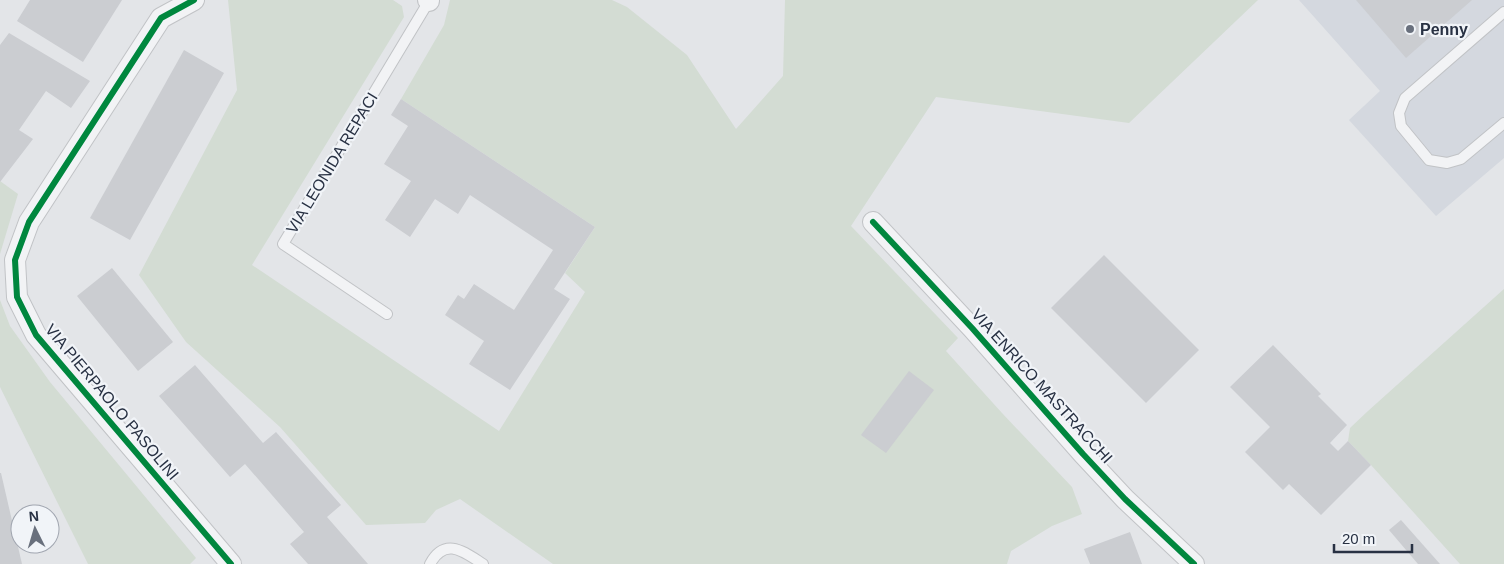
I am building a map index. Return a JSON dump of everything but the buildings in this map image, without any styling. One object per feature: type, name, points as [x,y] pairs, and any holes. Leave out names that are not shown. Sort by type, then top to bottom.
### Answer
[{"type":"street","name":"VIA PIERPAOLO PASOLINI","points":[[194,0],[161,18],[29,222],[15,260],[17,297],[36,335],[231,564]]},
{"type":"street","name":"VIA ENRICO MASTRACCHI","points":[[873,222],[972,328],[1083,454],[1126,499],[1194,564]]},
{"type":"lane","name":"VIA LEONIDA REPACI","points":[[387,314],[283,244],[429,0]]},
{"type":"lane","points":[[1504,12],[1405,98],[1399,113],[1401,126],[1429,160],[1446,163],[1461,159],[1504,123]]},
{"type":"lane","points":[[430,564],[438,553],[455,548],[483,564]]},
{"type":"shaded area","points":[[228,0],[393,0],[402,6],[404,17],[252,265],[499,431],[585,292],[565,273],[595,227],[401,99],[444,25],[450,0],[612,0],[627,7],[687,55],[736,129],[783,76],[785,0],[1258,0],[1129,123],[936,97],[851,226],[958,338],[946,351],[1072,487],[1082,514],[1052,526],[1011,551],[1007,564],[553,564],[460,499],[436,510],[425,523],[366,525],[280,427],[186,342],[139,275],[237,90]]},
{"type":"shaded area","points":[[1299,0],[1504,0],[1504,158],[1436,216],[1349,120],[1380,91]]},
{"type":"shaded area","points":[[0,181],[18,194],[0,254]]},
{"type":"shaded area","points":[[1504,289],[1504,564],[1460,564],[1348,441],[1350,428]]},
{"type":"shaded area","points":[[0,300],[10,326],[50,382],[196,558],[190,564],[88,564],[60,508],[60,504],[58,504],[0,387]]},
{"type":"cycle path","points":[[194,0],[161,18],[29,222],[15,260],[17,297],[36,335],[231,564]]},
{"type":"cycle path","points":[[873,222],[972,328],[1125,499],[1194,564]]},
{"type":"place","name":"Penny","points":[[1410,29]]}]
